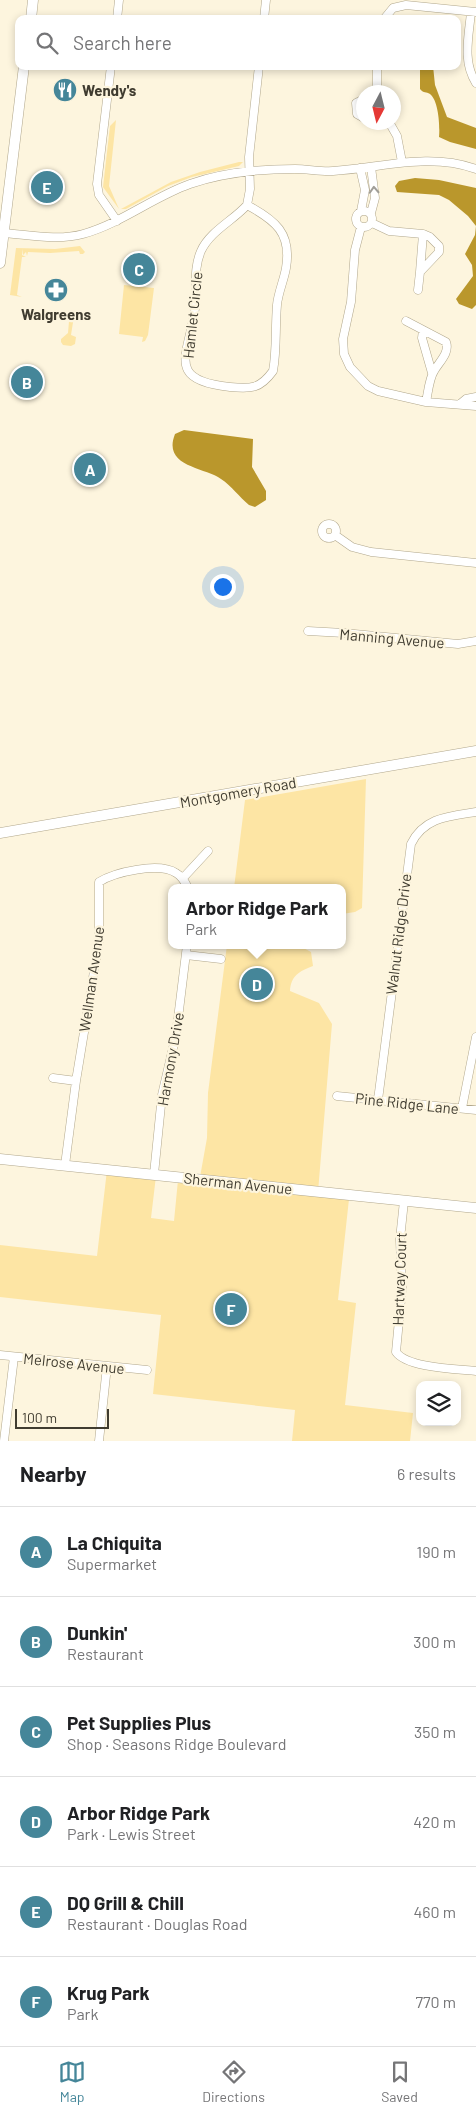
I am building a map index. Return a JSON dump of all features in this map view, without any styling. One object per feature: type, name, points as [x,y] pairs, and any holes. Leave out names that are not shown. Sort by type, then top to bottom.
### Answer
[{"type":"street","points":[[31,15],[33,0]]},
{"type":"street","points":[[117,15],[119,0]]},
{"type":"street","points":[[264,15],[266,0]]},
{"type":"street","points":[[387,15],[393,8],[406,5],[473,12],[468,63],[470,73],[476,83]]},
{"type":"street","points":[[0,263],[24,70]]},
{"type":"street","points":[[111,70],[97,184],[99,195],[116,221]]},
{"type":"street","points":[[247,205],[251,171],[249,157],[259,70]]},
{"type":"street","points":[[377,70],[377,85]]},
{"type":"street","points":[[394,130],[402,162]]},
{"type":"street","points":[[4,233],[56,238],[82,234],[116,221],[188,184],[215,176],[251,171],[296,169],[332,171],[432,160],[463,164],[476,169]]},
{"type":"street","points":[[371,167],[375,198],[370,213],[372,223]]},
{"type":"street","points":[[360,168],[365,190],[361,211],[356,219],[362,226],[367,227],[372,223]]},
{"type":"street","name":"Hamlet Circle","points":[[247,205],[268,216],[280,228],[286,241],[286,266],[277,303],[274,371],[259,386],[245,388],[208,384],[198,381],[192,376],[186,363],[185,352],[196,307],[198,260],[207,241],[239,215],[247,205]]},
{"type":"street","points":[[361,211],[370,213]]},
{"type":"street","points":[[372,223],[389,231],[423,234],[430,237],[439,246],[439,252],[436,257],[420,272]]},
{"type":"street","points":[[362,226],[355,250],[351,302],[343,340],[344,354],[350,367],[368,386],[426,402],[476,406]]},
{"type":"street","points":[[418,290],[423,234]]},
{"type":"street","points":[[406,321],[446,342],[448,346],[447,351],[432,373],[426,402]]},
{"type":"street","points":[[423,330],[422,338],[432,373]]},
{"type":"street","points":[[460,404],[466,399],[476,397]]},
{"type":"street","points":[[335,535],[352,547],[371,552],[476,562]]},
{"type":"street","name":"Manning Avenue","points":[[308,631],[458,644],[476,641]]},
{"type":"street","name":"Montgomery Road","points":[[0,833],[476,751]]},
{"type":"street","name":"Walnut Ridge Drive","points":[[378,1100],[411,844],[419,831],[432,821],[442,817],[476,812]]},
{"type":"street","points":[[186,884],[183,878],[208,851]]},
{"type":"street","name":"Wellman Avenue","points":[[65,1165],[76,1081],[99,941],[99,882],[107,877],[151,868],[176,872],[183,878]]},
{"type":"street","name":"Harmony Drive","points":[[154,1174],[162,1095],[176,1035],[187,949]]},
{"type":"street","points":[[186,955],[220,958]]},
{"type":"street","points":[[462,1108],[476,1037]]},
{"type":"street","points":[[53,1078],[76,1081]]},
{"type":"street","name":"Pine Ridge Lane","points":[[337,1096],[476,1110]]},
{"type":"street","name":"Sherman Avenue","points":[[0,1159],[476,1208]]},
{"type":"street","name":"Hartway Court","points":[[404,1201],[400,1247],[401,1300],[396,1352],[399,1357],[412,1363],[476,1371]]},
{"type":"street","name":"Melrose Avenue","points":[[0,1355],[147,1370]]},
{"type":"street","points":[[4,1441],[14,1356]]},
{"type":"street","points":[[99,1441],[107,1366]]},
{"type":"shaded area","points":[[420,70],[433,70],[435,85],[447,117],[476,128],[476,149],[439,137],[439,121],[435,102],[430,94],[420,89]]},
{"type":"shaded area","points":[[116,120],[109,186],[119,209],[103,187],[110,126]]},
{"type":"shaded area","points":[[243,162],[239,166],[192,177],[168,186],[126,209],[121,209],[171,182]]},
{"type":"shaded area","points":[[415,178],[439,180],[476,188],[476,226],[468,216],[449,200],[439,195],[397,192],[395,186],[399,181]]},
{"type":"shaded area","points":[[476,226],[476,305],[472,309],[459,304],[456,299],[473,276],[472,265],[465,254],[475,235]]},
{"type":"shaded area","points":[[80,246],[85,252],[83,254],[80,254],[79,251],[28,252],[27,256],[26,252],[23,255],[23,249],[22,255],[26,257],[22,257],[17,295],[22,297],[10,295],[16,248],[55,249]]},
{"type":"shaded area","points":[[124,285],[154,288],[148,335],[145,341],[142,342],[143,337],[119,334]]},
{"type":"shaded area","points":[[30,309],[74,316],[71,335],[76,337],[75,344],[71,346],[63,345],[61,342],[61,339],[68,333],[69,321],[67,317],[29,312]]},
{"type":"shaded area","points":[[184,430],[253,439],[252,467],[266,491],[266,500],[255,507],[249,505],[221,479],[179,460],[174,453],[173,445],[175,434]]},
{"type":"shaded area","points":[[366,779],[362,908],[355,912],[346,913],[346,884],[234,884],[245,800]]},
{"type":"shaded area","points":[[226,949],[305,949],[311,952],[313,966],[294,978],[290,991],[319,1003],[332,1024],[318,1192],[200,1177],[207,1138],[208,1093]]},
{"type":"shaded area","points":[[107,1170],[156,1176],[151,1218],[174,1221],[178,1180],[349,1199],[338,1300],[356,1303],[345,1405],[413,1413],[410,1441],[292,1441],[295,1410],[153,1394],[161,1315],[0,1297],[0,1245],[97,1256]]},
{"type":"place","name":"Wendy's","points":[[65,90]]},
{"type":"place","name":"DQ Grill & Chill","points":[[47,187]]},
{"type":"place","name":"Pet Supplies Plus","points":[[139,269]]},
{"type":"place","name":"Walgreens","points":[[56,290]]},
{"type":"place","name":"Dunkin'","points":[[27,382]]},
{"type":"place","name":"La Chiquita","points":[[90,469]]},
{"type":"place","name":"Arbor Ridge Park","points":[[257,984]]},
{"type":"place","name":"Krug Park","points":[[231,1309]]}]
